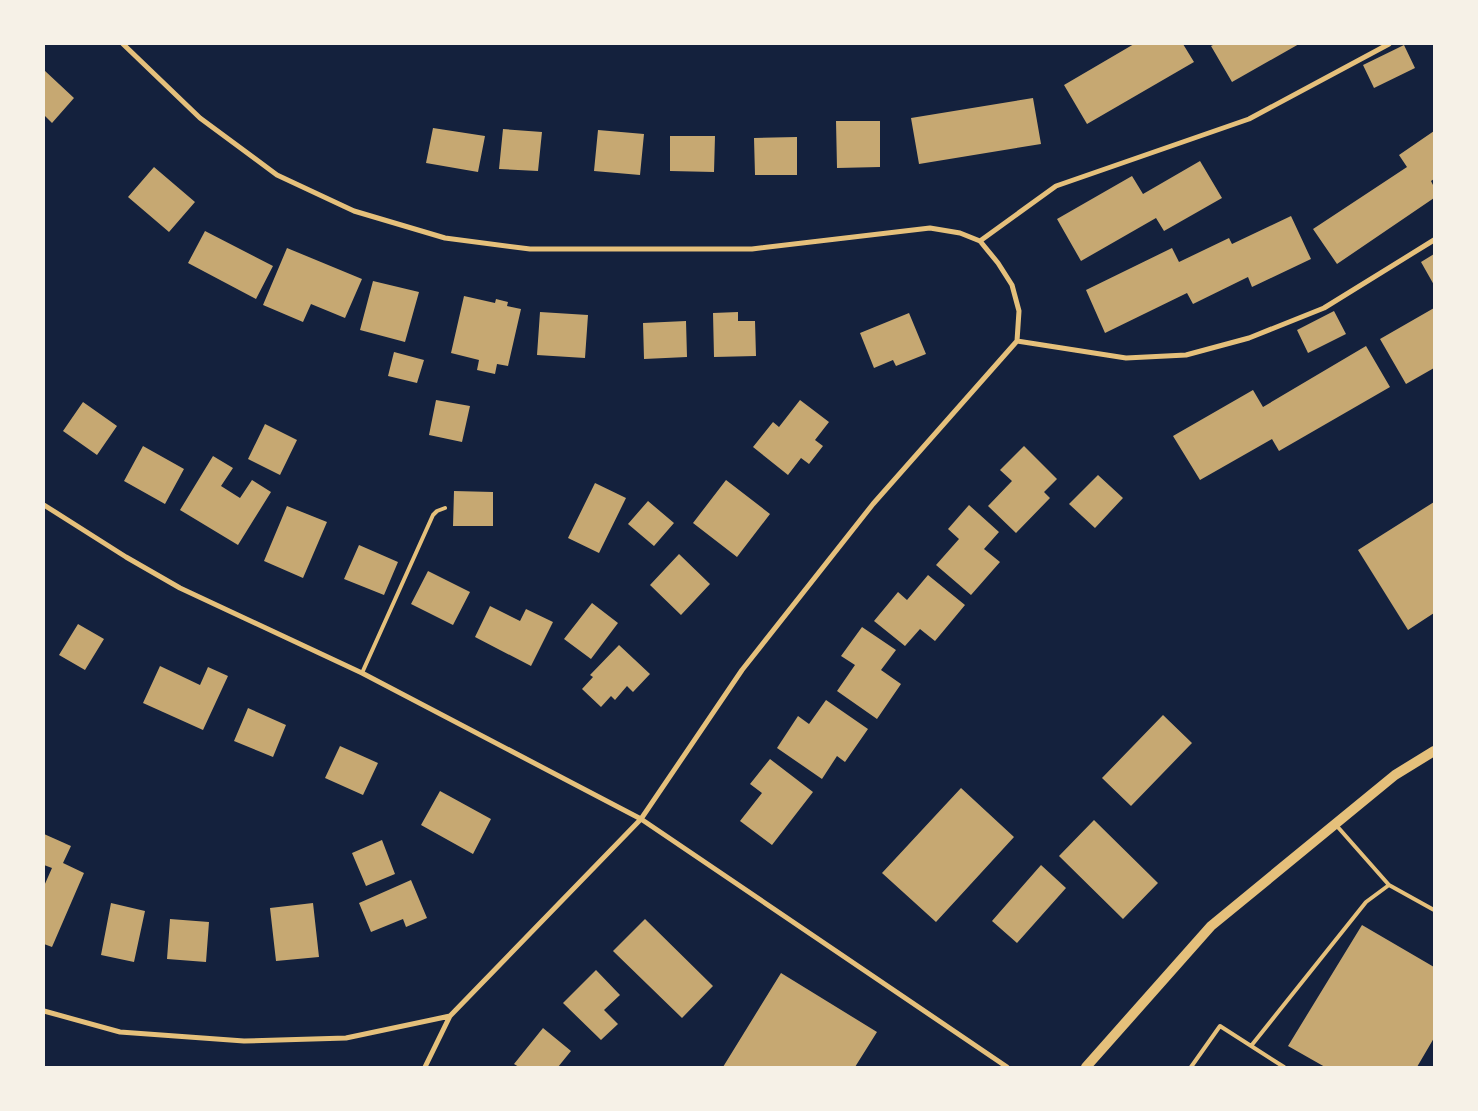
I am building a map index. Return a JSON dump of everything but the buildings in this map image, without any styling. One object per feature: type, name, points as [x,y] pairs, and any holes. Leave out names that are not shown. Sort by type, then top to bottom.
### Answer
[{"type":"main road","points":[[1086,1067],[1210,926],[1395,775],[1434,751]]},
{"type":"street","points":[[123,44],[200,118],[277,175],[354,211],[445,238],[530,249],[752,249],[930,228],[960,232],[980,241],[998,263],[1012,285],[1019,311],[1017,341],[873,504],[742,670],[641,819],[450,1016],[425,1067]]},
{"type":"street","points":[[980,241],[1056,186],[1249,118],[1389,44]]},
{"type":"street","points":[[1017,341],[1126,358],[1186,355],[1249,338],[1324,308],[1434,240]]},
{"type":"street","points":[[44,505],[126,557],[180,588],[362,673],[641,819],[1008,1067]]},
{"type":"street","points":[[44,1011],[120,1032],[244,1041],[346,1038],[450,1016]]},
{"type":"lane","points":[[362,673],[434,515],[437,511],[444,508]]},
{"type":"lane","points":[[1336,824],[1389,885],[1434,910]]},
{"type":"lane","points":[[1251,1046],[1366,902],[1389,885]]},
{"type":"lane","points":[[1191,1067],[1220,1026],[1284,1067]]}]
